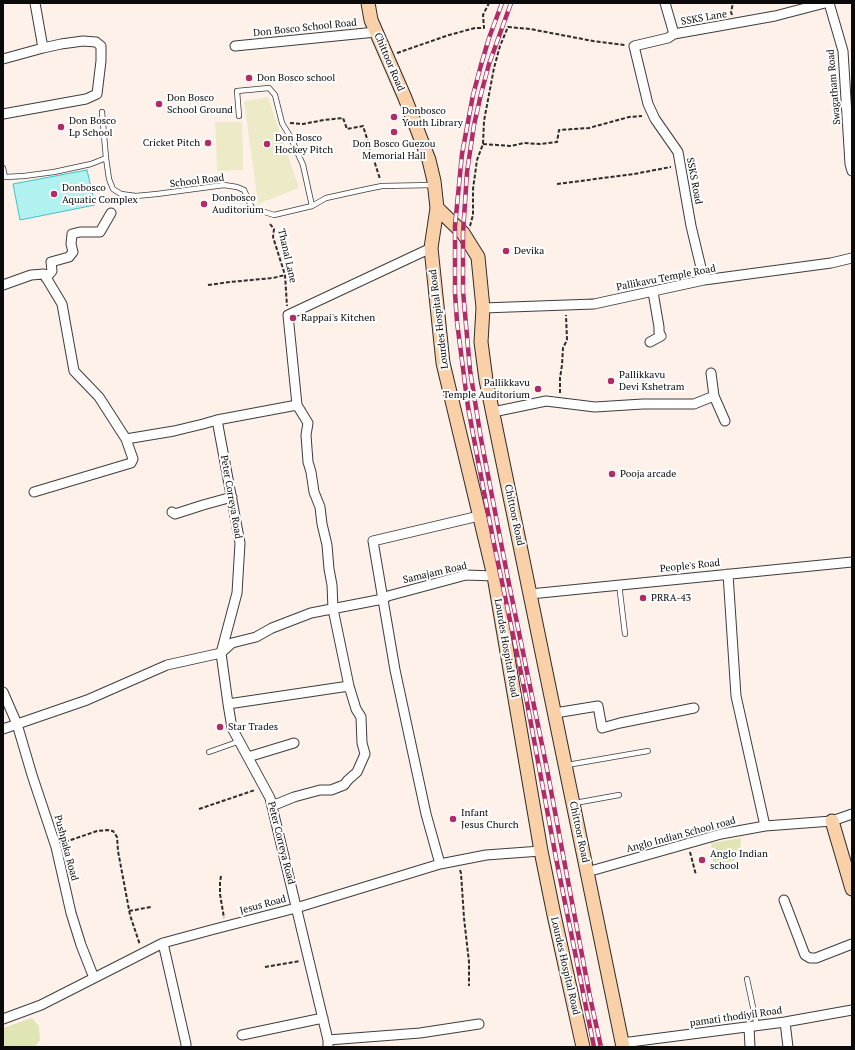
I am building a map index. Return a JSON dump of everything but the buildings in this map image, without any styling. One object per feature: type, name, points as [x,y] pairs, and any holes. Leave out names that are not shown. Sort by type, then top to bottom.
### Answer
[{"type":"main road","name":"Chittoor Road","points":[[368,3],[371,20],[429,160],[437,208],[463,233],[478,257],[483,308],[481,342],[486,380],[623,1045]]},
{"type":"main road","points":[[431,248],[437,208]]},
{"type":"main road","name":"Lourdes Hospital Road","points":[[431,248],[443,363],[494,576],[541,851],[583,1047]]},
{"type":"main road","points":[[832,821],[852,890]]},
{"type":"street","points":[[35,3],[43,48]]},
{"type":"street","points":[[665,3],[674,34]]},
{"type":"street","name":"SSKS Lane","points":[[634,46],[668,38],[674,34],[775,16],[825,3]]},
{"type":"street","name":"Swagatham Road","points":[[829,3],[843,51],[850,164],[852,171]]},
{"type":"street","name":"Don Bosco School Road","points":[[236,46],[376,32]]},
{"type":"street","points":[[3,59],[61,44],[96,42],[101,46],[101,61],[97,94],[86,99],[3,114]]},
{"type":"street","name":"SSKS Road","points":[[634,46],[651,112],[678,152],[691,226],[704,280]]},
{"type":"street","points":[[46,278],[52,271],[51,262],[69,257],[73,252],[71,244],[72,234],[80,232],[100,232],[111,213]]},
{"type":"street","points":[[272,806],[294,797],[320,790],[331,790],[344,785],[357,772],[365,754],[362,743],[361,717],[356,708],[349,686],[333,609],[332,585],[327,545],[320,507],[314,492],[308,462],[306,435],[308,423],[297,405],[288,315],[431,248]]},
{"type":"street","name":"Pallikavu Temple Road","points":[[483,308],[594,304],[704,280],[852,258]]},
{"type":"street","points":[[3,285],[30,275],[44,274],[62,304],[74,371],[99,397],[126,439],[133,459],[131,464],[34,492]]},
{"type":"street","points":[[650,342],[661,336],[659,332],[653,292]]},
{"type":"street","points":[[711,373],[714,396],[725,421]]},
{"type":"street","points":[[493,412],[546,401],[595,406],[694,404],[714,396]]},
{"type":"street","points":[[126,439],[174,431],[217,420],[297,405]]},
{"type":"street","name":"Peter Correya Road","points":[[217,420],[240,543],[236,593],[221,653],[232,728],[270,798],[328,1044]]},
{"type":"street","points":[[172,512],[175,514],[232,497]]},
{"type":"street","points":[[440,864],[426,814],[395,670],[373,541],[479,516]]},
{"type":"street","name":"People's Road","points":[[530,594],[852,562]]},
{"type":"street","points":[[728,574],[736,696],[765,826]]},
{"type":"street","name":"Samajam Road","points":[[221,653],[232,643],[256,637],[272,628],[311,613],[383,599],[388,596],[466,575],[494,576]]},
{"type":"street","points":[[3,730],[87,700],[167,666],[221,653]]},
{"type":"street","points":[[228,704],[349,686]]},
{"type":"street","name":"Pushpaka Road","points":[[3,692],[17,724],[55,845],[71,913],[81,945],[94,978]]},
{"type":"street","points":[[555,713],[598,706],[602,728],[694,708]]},
{"type":"street","points":[[248,757],[294,743]]},
{"type":"street","name":"Anglo Indian School road","points":[[587,872],[720,834],[765,826],[832,821],[852,814]]},
{"type":"street","name":"Jesus Road","points":[[3,1019],[41,1005],[163,943],[296,908],[440,864],[486,856],[541,851]]},
{"type":"street","points":[[784,900],[805,955],[810,958],[816,958],[852,944]]},
{"type":"street","points":[[163,943],[186,1047]]},
{"type":"street","name":"pamati thodiyil Road","points":[[623,1045],[785,1022],[852,1010]]},
{"type":"street","points":[[242,1035],[323,1018]]},
{"type":"street","points":[[785,1022],[788,1047]]},
{"type":"street","points":[[328,1044],[479,1024]]},
{"type":"street","points":[[750,1047],[753,1026]]},
{"type":"lane","points":[[239,116],[237,91],[269,88],[275,95],[282,123],[291,138],[303,165],[312,206]]},
{"type":"lane","points":[[3,168],[6,177],[24,176],[54,172],[91,164],[106,158],[102,112]]},
{"type":"lane","name":"School Road","points":[[106,158],[112,189],[121,194],[136,196],[224,185],[237,186],[244,190],[252,208],[274,215],[312,206],[326,198],[382,186],[434,185]]},
{"type":"lane","points":[[619,584],[625,634]]},
{"type":"lane","points":[[209,752],[240,741]]},
{"type":"lane","points":[[566,766],[648,751]]},
{"type":"lane","points":[[573,804],[619,795]]},
{"type":"lane","points":[[747,979],[753,1026]]},
{"type":"path","points":[[386,56],[475,28],[484,28],[483,15],[489,3]]},
{"type":"path","points":[[467,240],[473,215],[473,189],[478,160],[483,144],[484,121],[494,68],[500,46],[508,27],[530,29],[593,41],[634,46]]},
{"type":"path","points":[[483,144],[511,146],[524,143],[540,144],[557,142],[560,130],[589,128],[629,117],[642,116],[651,112]]},
{"type":"path","points":[[282,123],[303,124],[343,118],[347,129],[363,126],[382,186]]},
{"type":"path","points":[[557,184],[634,174],[680,166]]},
{"type":"path","name":"Thanal Lane","points":[[270,224],[274,229],[273,237],[285,275],[288,315]]},
{"type":"path","points":[[208,286],[230,282],[273,278],[285,275]]},
{"type":"path","points":[[559,402],[563,348],[567,340],[564,305]]},
{"type":"path","points":[[199,809],[264,787]]},
{"type":"path","points":[[55,845],[98,832],[107,830],[113,832],[117,837],[118,851],[129,911],[140,946],[144,953]]},
{"type":"path","points":[[687,844],[696,875]]},
{"type":"path","points":[[456,861],[461,873],[469,962],[469,986]]},
{"type":"path","points":[[221,876],[220,894],[224,912],[225,927]]},
{"type":"path","points":[[129,911],[151,907]]},
{"type":"path","points":[[265,967],[309,959]]},
{"type":"green space","points":[[741,838],[740,856],[728,863],[713,863],[711,843]]},
{"type":"green space","points":[[32,1018],[39,1026],[40,1040],[35,1047],[3,1047],[3,1028]]},
{"type":"shaded area","name":"Don Bosco Hockey Pitch","points":[[268,97],[299,188],[258,204],[244,101]]},
{"type":"shaded area","points":[[215,122],[242,122],[243,170],[217,171]]},
{"type":"water","name":"Donbosco Aquatic Complex","points":[[87,170],[95,205],[20,220],[13,184]]},
{"type":"railway","points":[[502,3],[489,38],[473,95],[462,154],[455,226],[455,293],[457,322],[468,407],[476,450],[594,1047]]},
{"type":"railway","points":[[511,3],[489,64],[474,125],[467,172],[463,233],[463,291],[470,370],[481,439],[601,1047]]},
{"type":"place","name":"Don Bosco school","points":[[249,78]]},
{"type":"place","name":"Don Bosco School Ground","points":[[159,104]]},
{"type":"place","name":"Donbosco Youth Library","points":[[394,117]]},
{"type":"place","name":"Don Bosco Lp School","points":[[61,127]]},
{"type":"place","name":"Don Bosco Guezou Memorial Hall","points":[[394,132]]},
{"type":"place","name":"Cricket Pitch","points":[[208,143]]},
{"type":"place","name":"Don Bosco Hockey Pitch","points":[[267,144]]},
{"type":"place","name":"Donbosco Aquatic Complex","points":[[54,194]]},
{"type":"place","name":"Donbosco Auditorium","points":[[204,204]]},
{"type":"place","name":"Devika","points":[[506,251]]},
{"type":"place","name":"Rappai's Kitchen","points":[[293,318]]},
{"type":"place","name":"Pallikkavu Devi Kshetram","points":[[611,381]]},
{"type":"place","name":"Pallikkavu Temple Auditorium","points":[[538,389]]},
{"type":"place","name":"Pooja arcade","points":[[612,474]]},
{"type":"place","name":"PRRA-43","points":[[643,598]]},
{"type":"place","name":"Star Trades","points":[[220,727]]},
{"type":"place","name":"Infant Jesus Church","points":[[453,819]]},
{"type":"place","name":"Anglo Indian school","points":[[702,860]]}]
